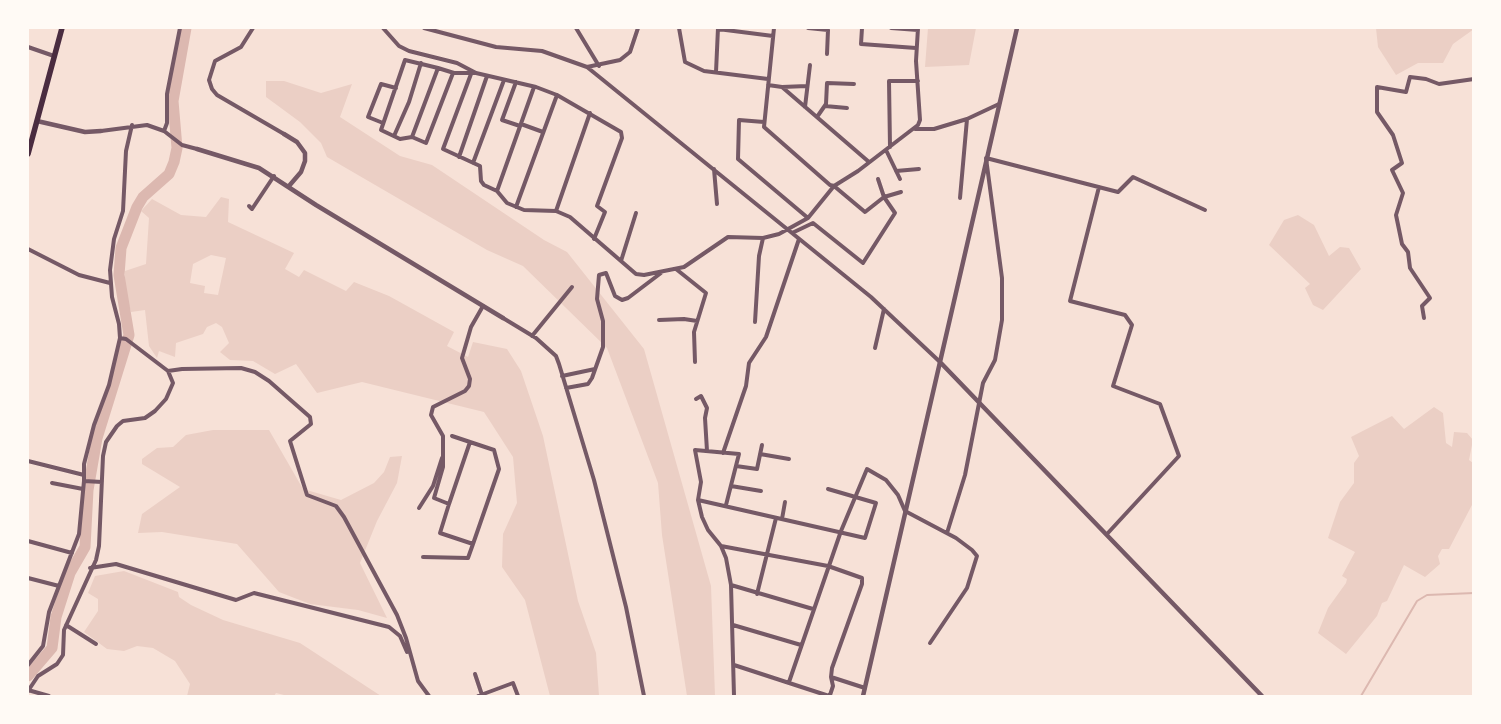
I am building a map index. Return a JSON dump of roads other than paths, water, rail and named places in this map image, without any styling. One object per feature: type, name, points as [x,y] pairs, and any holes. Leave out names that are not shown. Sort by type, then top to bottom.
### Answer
[{"type":"main road","points":[[28,154],[31,131],[37,121],[62,28]]},
{"type":"street","points":[[164,131],[167,123],[167,94],[180,28]]},
{"type":"street","points":[[252,28],[241,47],[215,61],[209,80],[217,95],[297,142],[305,153],[305,161],[301,172],[289,186]]},
{"type":"street","points":[[383,28],[399,46],[409,52],[457,63],[474,73]]},
{"type":"street","points":[[424,28],[490,46],[542,51],[587,67],[884,309],[940,362],[1262,696]]},
{"type":"street","points":[[576,28],[599,66]]},
{"type":"street","points":[[587,67],[599,66],[620,60],[630,52],[638,28]]},
{"type":"street","points":[[679,28],[685,62],[704,71],[768,79]]},
{"type":"street","points":[[716,72],[718,28],[773,36]]},
{"type":"street","points":[[774,28],[764,126],[830,185],[834,186],[864,212],[884,198],[901,192]]},
{"type":"street","points":[[808,28],[828,30],[827,54]]},
{"type":"street","points":[[862,28],[861,44],[916,48]]},
{"type":"street","points":[[474,73],[444,150],[480,166],[481,181],[484,186],[497,191],[507,203],[524,210],[556,211],[578,222],[594,239],[636,274],[644,275],[684,267],[728,237],[763,238],[788,230],[808,218],[834,186],[915,129],[920,120],[916,48],[918,29],[891,28]]},
{"type":"street","points":[[863,696],[1017,28]]},
{"type":"street","points":[[28,46],[54,56]]},
{"type":"street","points":[[453,73],[426,143],[412,137],[400,139],[381,130],[405,60],[453,73],[474,73],[516,82],[557,95],[620,132],[622,138],[597,206],[605,212],[594,239]]},
{"type":"street","points":[[394,136],[409,102],[421,63]]},
{"type":"street","points":[[805,107],[810,65]]},
{"type":"street","points":[[412,137],[438,68]]},
{"type":"street","points":[[458,156],[487,76]]},
{"type":"street","points":[[1424,318],[1422,306],[1430,298],[1410,268],[1408,252],[1402,244],[1396,215],[1403,193],[1392,170],[1402,162],[1393,135],[1377,112],[1378,87],[1406,92],[1410,77],[1426,79],[1439,84],[1474,79]]},
{"type":"street","points":[[473,163],[504,80]]},
{"type":"street","points":[[890,147],[889,81],[918,80]]},
{"type":"street","points":[[516,82],[502,120],[543,132]]},
{"type":"street","points":[[817,117],[825,106],[827,83],[854,84]]},
{"type":"street","points":[[383,124],[368,117],[381,84],[396,88]]},
{"type":"street","points":[[768,85],[782,87],[807,86]]},
{"type":"street","points":[[497,191],[534,87]]},
{"type":"street","points":[[782,87],[869,162]]},
{"type":"street","points":[[516,207],[557,95]]},
{"type":"street","points":[[915,129],[934,129],[967,119],[999,104]]},
{"type":"street","points":[[825,106],[847,108]]},
{"type":"street","points":[[556,211],[590,113]]},
{"type":"street","points":[[960,198],[967,119]]},
{"type":"street","points":[[764,122],[739,120],[738,159],[808,218]]},
{"type":"street","points":[[37,121],[85,132],[132,125],[147,125],[164,131],[174,141],[182,145],[259,168],[316,205],[532,336],[556,356],[594,480],[612,550],[644,696]]},
{"type":"street","points":[[28,665],[43,646],[49,612],[79,534],[88,446],[109,385],[120,338],[119,324],[110,283],[114,239],[123,211],[126,151],[132,125]]},
{"type":"street","points":[[886,150],[900,179]]},
{"type":"street","points":[[986,158],[1118,192],[1133,177],[1205,210]]},
{"type":"street","points":[[947,533],[965,475],[983,382],[994,360],[1002,320],[1002,278],[986,158]]},
{"type":"street","points":[[714,169],[717,204]]},
{"type":"street","points":[[896,171],[919,170]]},
{"type":"street","points":[[249,206],[252,208],[274,176]]},
{"type":"street","points":[[792,233],[813,223],[863,263],[895,213],[884,198],[878,179]]},
{"type":"street","points":[[1099,187],[1070,301],[1125,315],[1132,325],[1113,386],[1160,404],[1178,456],[1107,534]]},
{"type":"street","points":[[621,261],[636,213]]},
{"type":"street","points":[[755,322],[763,238]]},
{"type":"street","points":[[723,453],[746,386],[749,364],[766,337],[799,239]]},
{"type":"street","points":[[28,249],[79,274],[110,283]]},
{"type":"street","points":[[676,269],[706,293],[694,332],[695,362]]},
{"type":"street","points":[[566,388],[588,384],[603,347],[603,321],[597,299],[599,275],[606,273],[615,296],[622,300],[628,298],[663,271]]},
{"type":"street","points":[[532,336],[572,287]]},
{"type":"street","points":[[449,504],[434,498],[442,474],[443,436],[431,415],[434,407],[465,391],[469,386],[470,379],[462,358],[471,327],[483,306]]},
{"type":"street","points":[[875,348],[884,309]]},
{"type":"street","points":[[659,320],[684,319],[697,321]]},
{"type":"street","points":[[49,696],[28,691],[38,676],[57,664],[63,655],[66,625],[90,568],[96,560],[99,546],[103,456],[110,434],[123,421],[145,418],[155,411],[166,399],[173,383],[168,372],[126,339],[120,338]]},
{"type":"street","points":[[168,372],[189,368],[241,368],[255,372],[275,386],[310,417],[312,424],[290,440],[307,495],[336,506],[344,517],[397,615],[406,638],[410,658]]},
{"type":"street","points":[[562,376],[595,369]]},
{"type":"street","points":[[696,399],[706,394]]},
{"type":"street","points":[[701,396],[707,408],[705,418],[707,452]]},
{"type":"street","points":[[424,557],[468,558],[499,469],[494,450],[452,436]]},
{"type":"street","points":[[470,442],[440,533],[472,544]]},
{"type":"street","points":[[736,466],[757,469],[762,445]]},
{"type":"street","points":[[726,506],[739,454],[695,450],[701,482],[698,500],[702,517],[708,530],[721,546],[726,558],[731,585],[734,696]]},
{"type":"street","points":[[419,508],[433,486],[443,453]]},
{"type":"street","points":[[760,454],[789,459]]},
{"type":"street","points":[[28,461],[84,475]]},
{"type":"street","points":[[789,682],[828,566],[854,497],[867,469],[886,480],[898,495],[905,511],[947,533],[972,550],[977,559],[967,588],[930,643]]},
{"type":"street","points":[[84,481],[102,482]]},
{"type":"street","points":[[52,483],[84,489]]},
{"type":"street","points":[[731,486],[761,492]]},
{"type":"street","points":[[698,500],[841,531],[865,538],[876,503],[828,489]]},
{"type":"street","points":[[757,594],[784,502]]},
{"type":"street","points":[[28,541],[72,553]]},
{"type":"street","points":[[721,546],[828,566],[862,578],[856,602],[832,668],[831,678],[833,686],[830,696],[734,665]]},
{"type":"street","points":[[90,568],[116,564],[236,600],[254,593],[389,627],[400,636],[418,681],[429,696]]},
{"type":"street","points":[[28,578],[59,586]]},
{"type":"street","points":[[731,585],[813,610]]},
{"type":"street","points":[[66,625],[96,644]]},
{"type":"street","points":[[733,626],[801,646]]},
{"type":"street","points":[[476,674],[480,696],[513,683],[518,696]]},
{"type":"street","points":[[831,678],[865,688]]},
{"type":"waterway","points":[[28,676],[52,648],[56,617],[70,573],[85,547],[88,490],[97,438],[129,335],[119,275],[121,248],[137,207],[143,197],[169,174],[174,162],[177,148],[173,101],[186,28]]},
{"type":"waterway","points":[[1361,696],[1417,601],[1427,595],[1474,593]]}]
